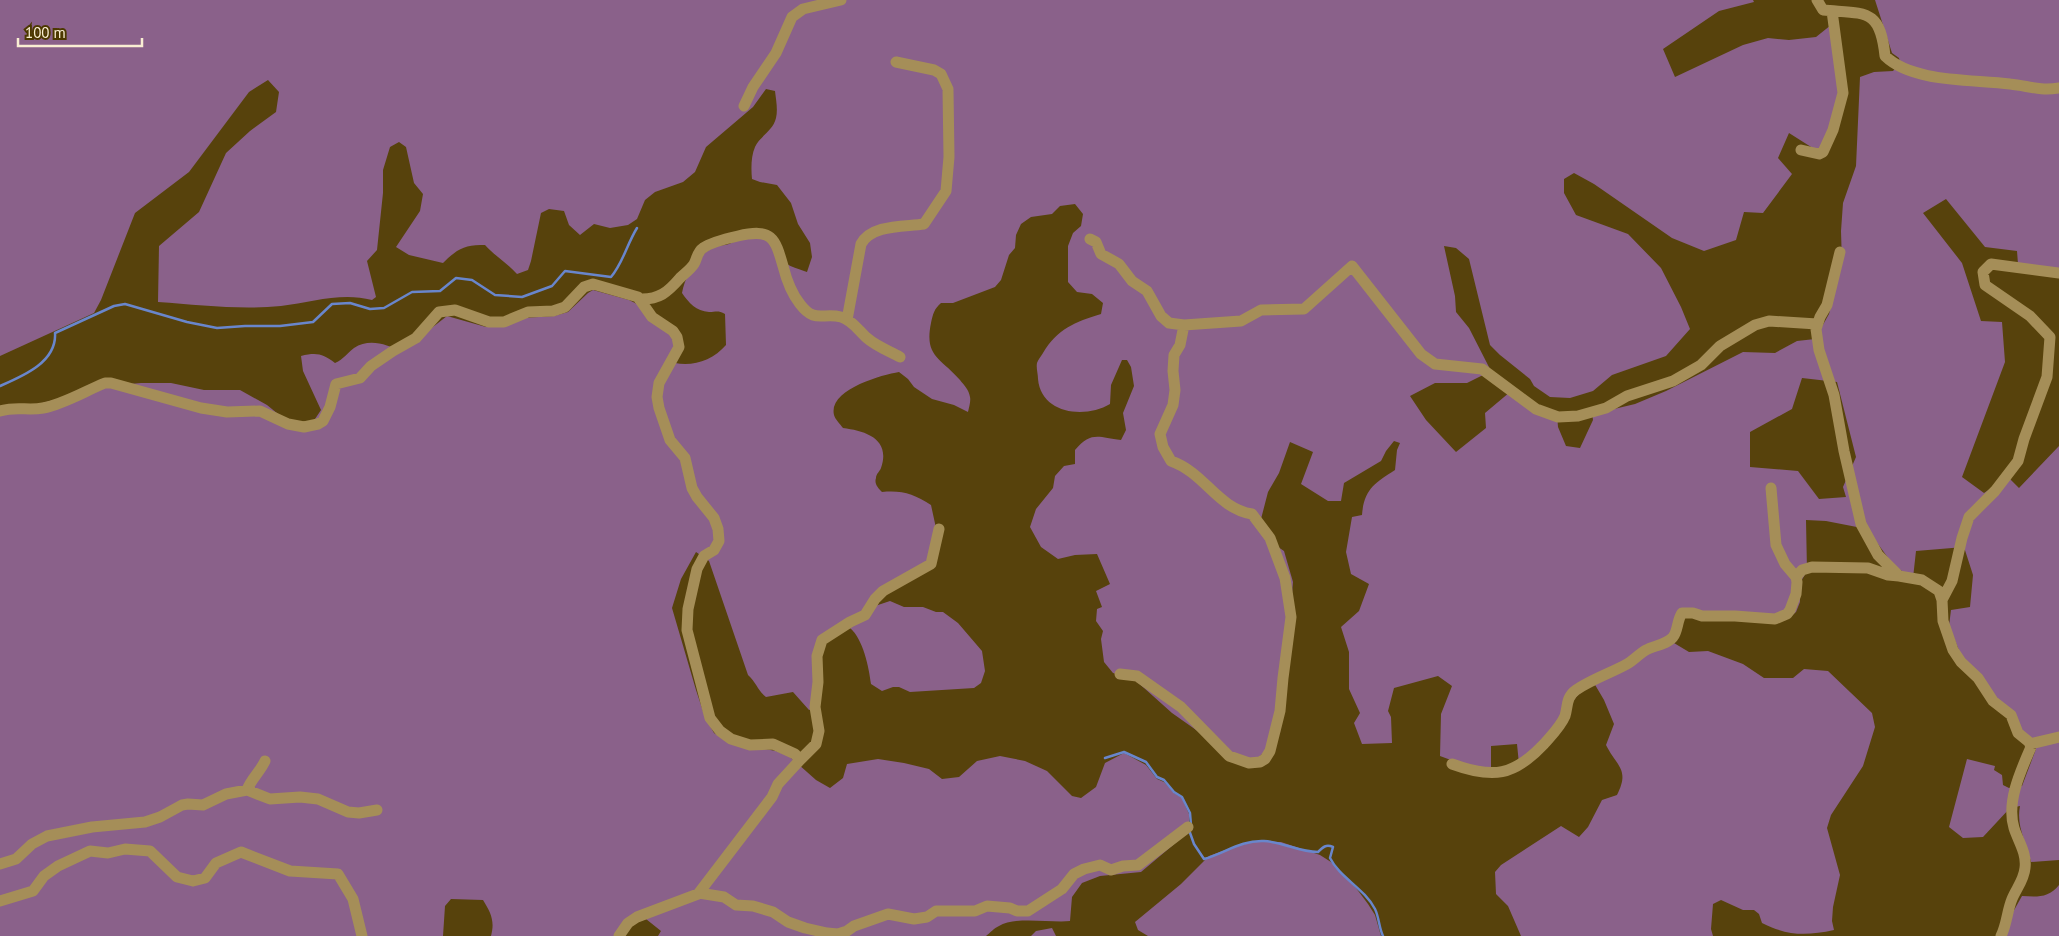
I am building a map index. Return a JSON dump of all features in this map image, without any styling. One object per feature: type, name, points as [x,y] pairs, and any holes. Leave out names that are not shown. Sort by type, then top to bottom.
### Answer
[{"type":"street","points":[[744,106],[753,87],[776,53],[792,17],[803,10],[841,0]]},
{"type":"street","points":[[1817,0],[1824,10],[1868,16],[1873,19],[1878,23],[1883,38],[1885,56],[1891,62],[1907,70],[1924,74],[2011,84],[2040,90],[2059,88]]},
{"type":"street","points":[[1801,150],[1819,154],[1823,152],[1833,130],[1843,93],[1832,11]]},
{"type":"street","points":[[847,320],[861,244],[864,238],[881,230],[924,224],[946,191],[949,157],[949,100],[945,79],[934,70],[896,62]]},
{"type":"street","points":[[639,299],[655,299],[669,292],[695,263],[701,249],[709,244],[736,236],[758,234],[768,236],[775,241],[788,281],[799,303],[810,314],[822,317],[840,317],[847,320],[875,344],[900,356]]},
{"type":"street","points":[[1090,239],[1096,242],[1101,254],[1119,264],[1132,281],[1147,291],[1161,316],[1170,323],[1184,325],[1241,321],[1261,310],[1304,308],[1352,266],[1422,354],[1435,364],[1482,369],[1536,409],[1558,417],[1578,416],[1606,408],[1627,396],[1673,381],[1701,366],[1720,346],[1755,325],[1769,321],[1817,324]]},
{"type":"street","points":[[1840,252],[1827,305],[1817,324],[1819,350],[1834,395],[1844,451],[1861,524],[1878,555],[1899,576]]},
{"type":"street","points":[[1942,600],[1952,581],[1969,517],[1995,491],[2018,462],[2024,439],[2047,377],[2050,337],[2030,316],[1985,285],[1983,272],[1991,264],[2059,273]]},
{"type":"street","points":[[0,411],[17,407],[34,409],[47,407],[111,382],[200,408],[227,412],[260,411],[288,424],[311,426],[323,421],[336,384],[360,378],[371,366],[392,351],[416,338],[439,312],[455,310],[489,322],[504,322],[534,311],[559,310],[569,305],[584,287],[593,284],[631,294],[639,299],[652,317],[673,331],[679,341],[676,353],[659,383],[657,397],[659,408],[670,440],[685,458],[697,497],[714,518],[718,529],[718,541],[714,550],[704,556],[697,569],[688,609],[687,630],[710,718],[720,731],[731,738],[750,745],[773,744],[795,754],[800,760]]},
{"type":"street","points":[[1120,674],[1137,676],[1181,707],[1229,756],[1249,763],[1260,762],[1265,760],[1270,751],[1280,711],[1282,678],[1291,617],[1289,597],[1285,578],[1270,538],[1252,514],[1240,512],[1226,504],[1210,487],[1184,466],[1171,461],[1163,447],[1160,434],[1173,405],[1175,390],[1174,355],[1180,345],[1184,325]]},
{"type":"street","points":[[1452,764],[1470,770],[1507,772],[1526,762],[1551,736],[1564,717],[1568,699],[1575,690],[1630,663],[1644,651],[1669,641],[1674,636],[1682,613],[1693,613],[1702,616],[1764,618],[1781,617],[1787,614],[1797,588],[1796,577],[1785,564],[1776,545],[1771,488]]},
{"type":"street","points":[[619,936],[628,923],[637,917],[691,898],[699,893],[772,797],[778,784],[816,744],[819,731],[815,706],[818,682],[817,656],[822,640],[865,615],[883,590],[931,564],[939,529]]},
{"type":"street","points":[[1796,577],[1802,570],[1812,567],[1868,568],[1888,575],[1917,578],[1928,583],[1938,592],[1942,600],[1943,621],[1952,650],[1960,662],[1978,678],[1993,701],[2011,715],[2018,733],[2030,744],[2031,747],[2014,796],[2012,814],[2014,828],[2024,854],[2025,869],[2017,892],[2012,898],[2001,936]]},
{"type":"street","points":[[2030,744],[2059,737]]},
{"type":"street","points":[[246,790],[265,761]]},
{"type":"street","points":[[0,864],[16,859],[32,844],[47,836],[92,827],[145,822],[160,818],[188,804],[204,806],[226,794],[246,790],[270,799],[300,797],[318,799],[348,812],[359,813],[377,810]]},
{"type":"street","points":[[699,893],[724,897],[736,906],[753,906],[773,912],[788,922],[827,933],[838,934],[888,914],[914,919],[927,917],[936,911],[975,911],[986,906],[1010,908],[1021,912],[1028,911],[1047,900],[1062,889],[1074,874],[1084,869],[1095,865],[1111,870],[1123,866],[1138,865],[1188,827]]},
{"type":"street","points":[[0,901],[33,891],[44,876],[58,866],[90,851],[108,852],[125,849],[150,851],[177,877],[193,881],[206,878],[216,863],[241,852],[290,871],[338,874],[353,899],[362,936]]},
{"type":"shaded area","points":[[0,0],[1753,0],[1754,2],[1719,11],[1663,49],[1675,77],[1743,45],[1768,38],[1789,40],[1816,37],[1831,25],[1839,98],[1832,125],[1819,152],[1789,133],[1778,158],[1792,174],[1763,213],[1744,212],[1736,240],[1704,251],[1672,238],[1594,184],[1574,173],[1564,179],[1564,193],[1576,215],[1628,234],[1661,268],[1690,329],[1666,356],[1612,375],[1593,391],[1570,398],[1550,397],[1534,386],[1530,379],[1490,345],[1469,259],[1456,248],[1444,246],[1455,296],[1456,312],[1469,328],[1491,371],[1467,383],[1435,383],[1410,396],[1426,420],[1456,452],[1486,428],[1485,413],[1510,392],[1557,414],[1558,427],[1566,446],[1580,448],[1593,420],[1592,412],[1635,404],[1666,391],[1743,352],[1775,353],[1797,341],[1815,339],[1829,314],[1842,264],[1841,231],[1843,203],[1856,166],[1860,77],[1874,72],[1893,71],[1900,63],[1899,58],[1892,53],[1875,0],[2059,0],[2059,270],[2018,264],[2017,251],[1985,247],[1946,199],[1923,213],[1962,263],[1981,321],[2002,322],[2005,362],[1962,477],[1984,493],[2008,477],[2019,488],[2059,446],[2059,860],[2031,862],[2020,827],[2020,806],[2010,808],[1983,837],[1963,838],[1949,827],[1967,759],[1995,766],[1994,770],[2002,775],[2003,785],[2009,788],[2022,786],[2036,749],[1963,660],[1949,626],[1951,610],[1970,607],[1973,575],[1964,547],[1916,551],[1913,578],[1894,566],[1867,529],[1826,521],[1806,520],[1807,571],[1800,583],[1800,602],[1796,612],[1788,619],[1685,616],[1674,643],[1689,652],[1708,651],[1743,664],[1764,678],[1793,678],[1804,669],[1828,671],[1872,713],[1875,727],[1863,766],[1831,815],[1827,828],[1840,875],[1833,907],[1832,921],[1834,930],[1806,934],[1789,933],[1762,923],[1759,914],[1754,910],[1743,910],[1721,900],[1713,904],[1711,929],[1713,936],[1521,936],[1508,906],[1496,894],[1495,872],[1501,865],[1561,826],[1579,837],[1588,827],[1602,800],[1617,795],[1621,786],[1622,774],[1606,745],[1614,724],[1604,700],[1594,683],[1578,695],[1572,702],[1569,714],[1519,764],[1517,744],[1491,746],[1491,769],[1467,766],[1440,756],[1441,714],[1452,686],[1438,676],[1394,688],[1388,711],[1391,717],[1392,743],[1362,744],[1354,723],[1360,713],[1349,689],[1349,652],[1341,627],[1359,611],[1369,584],[1351,574],[1346,552],[1352,517],[1362,515],[1368,493],[1376,483],[1395,470],[1397,450],[1400,443],[1394,441],[1381,461],[1344,483],[1341,501],[1328,501],[1301,484],[1313,452],[1290,442],[1279,473],[1268,492],[1261,519],[1268,540],[1284,551],[1293,582],[1280,733],[1250,768],[1172,713],[1134,679],[1113,673],[1104,662],[1101,639],[1103,631],[1096,621],[1097,609],[1102,607],[1096,591],[1110,584],[1097,554],[1075,555],[1058,559],[1041,547],[1030,527],[1036,509],[1053,488],[1055,476],[1064,466],[1075,464],[1075,450],[1081,444],[1095,437],[1121,440],[1126,430],[1123,413],[1134,386],[1131,367],[1127,360],[1122,360],[1111,385],[1110,404],[1100,409],[1077,412],[1066,410],[1047,400],[1041,391],[1037,363],[1048,345],[1061,332],[1083,320],[1101,314],[1103,303],[1092,294],[1077,292],[1068,282],[1068,246],[1073,233],[1081,226],[1083,214],[1075,204],[1060,206],[1052,214],[1031,217],[1021,224],[1016,235],[1015,248],[1009,255],[1001,280],[995,287],[953,303],[941,303],[935,310],[929,334],[932,350],[967,390],[970,399],[968,412],[954,405],[932,399],[914,387],[899,372],[880,376],[857,385],[839,398],[834,406],[836,420],[843,428],[868,434],[879,443],[883,450],[881,468],[876,480],[879,489],[882,492],[908,494],[931,505],[936,528],[931,560],[884,588],[875,606],[890,601],[904,607],[923,607],[936,612],[943,612],[958,623],[982,651],[985,671],[981,683],[974,688],[910,692],[899,687],[893,687],[882,691],[871,684],[862,646],[850,628],[821,638],[813,709],[809,710],[793,692],[766,697],[748,675],[709,561],[696,552],[681,579],[672,608],[705,717],[714,733],[728,742],[776,751],[789,756],[816,780],[830,788],[843,778],[847,764],[878,759],[904,763],[929,769],[942,779],[959,777],[977,761],[1000,756],[1025,761],[1047,771],[1072,796],[1081,798],[1096,787],[1105,763],[1124,753],[1146,765],[1157,779],[1164,782],[1174,793],[1182,798],[1189,814],[1189,823],[1179,840],[1141,872],[1100,876],[1082,883],[1072,897],[1070,921],[1014,921],[997,927],[986,936],[658,936],[661,931],[646,919],[628,926],[622,936],[491,936],[492,917],[483,900],[451,899],[445,906],[443,936],[0,936],[0,414],[108,386],[171,383],[204,390],[240,390],[267,405],[283,418],[313,422],[321,410],[303,371],[301,356],[319,355],[335,363],[354,348],[366,343],[378,343],[401,352],[447,316],[486,327],[523,318],[554,316],[568,312],[593,290],[629,300],[641,306],[674,338],[675,363],[689,364],[702,361],[715,355],[726,345],[725,314],[700,310],[690,303],[682,293],[689,273],[702,255],[716,246],[757,237],[772,245],[779,259],[807,272],[812,257],[810,243],[798,224],[791,203],[777,185],[752,179],[755,147],[776,118],[775,91],[766,89],[753,107],[706,147],[695,172],[683,182],[655,192],[645,200],[637,219],[628,225],[610,228],[594,224],[580,235],[569,225],[564,211],[549,209],[541,213],[528,270],[517,274],[485,245],[472,245],[462,248],[443,263],[409,255],[396,247],[420,211],[423,194],[414,183],[406,147],[399,142],[390,147],[383,170],[383,193],[377,250],[367,261],[376,297],[372,300],[338,297],[281,306],[251,307],[220,307],[158,302],[159,246],[199,212],[226,153],[250,131],[276,112],[279,92],[268,80],[249,92],[189,172],[135,213],[101,300],[94,313],[0,356]],"holes":[[[1802,378],[1837,382],[1856,457],[1843,487],[1846,497],[1819,499],[1798,471],[1750,467],[1750,432],[1792,409]]]},
{"type":"shaded area","points":[[1254,842],[1281,842],[1320,855],[1331,862],[1356,888],[1368,904],[1375,915],[1381,936],[1148,936],[1138,930],[1135,922],[1181,884],[1209,856],[1236,846]]},
{"type":"shaded area","points":[[2059,885],[2059,936],[2004,936],[2013,912],[2022,896],[2047,894]]},
{"type":"shaded area","points":[[1052,928],[1056,936],[1031,936],[1036,931]]},
{"type":"waterway","points":[[0,386],[19,378],[45,360],[54,343],[55,333],[114,306],[125,304],[187,322],[217,328],[280,326],[313,322],[332,304],[350,303],[370,309],[384,308],[412,292],[440,291],[456,278],[472,280],[495,295],[522,297],[552,286],[565,271],[611,277],[619,266],[637,228]]},
{"type":"waterway","points":[[1105,758],[1124,752],[1146,762],[1157,777],[1164,780],[1174,792],[1182,797],[1190,813],[1191,825]]},
{"type":"waterway","points":[[1189,830],[1194,844],[1204,859],[1256,841],[1278,843],[1311,852],[1318,852],[1326,846],[1333,847],[1330,858],[1334,865],[1365,895],[1375,909],[1383,936]]}]
